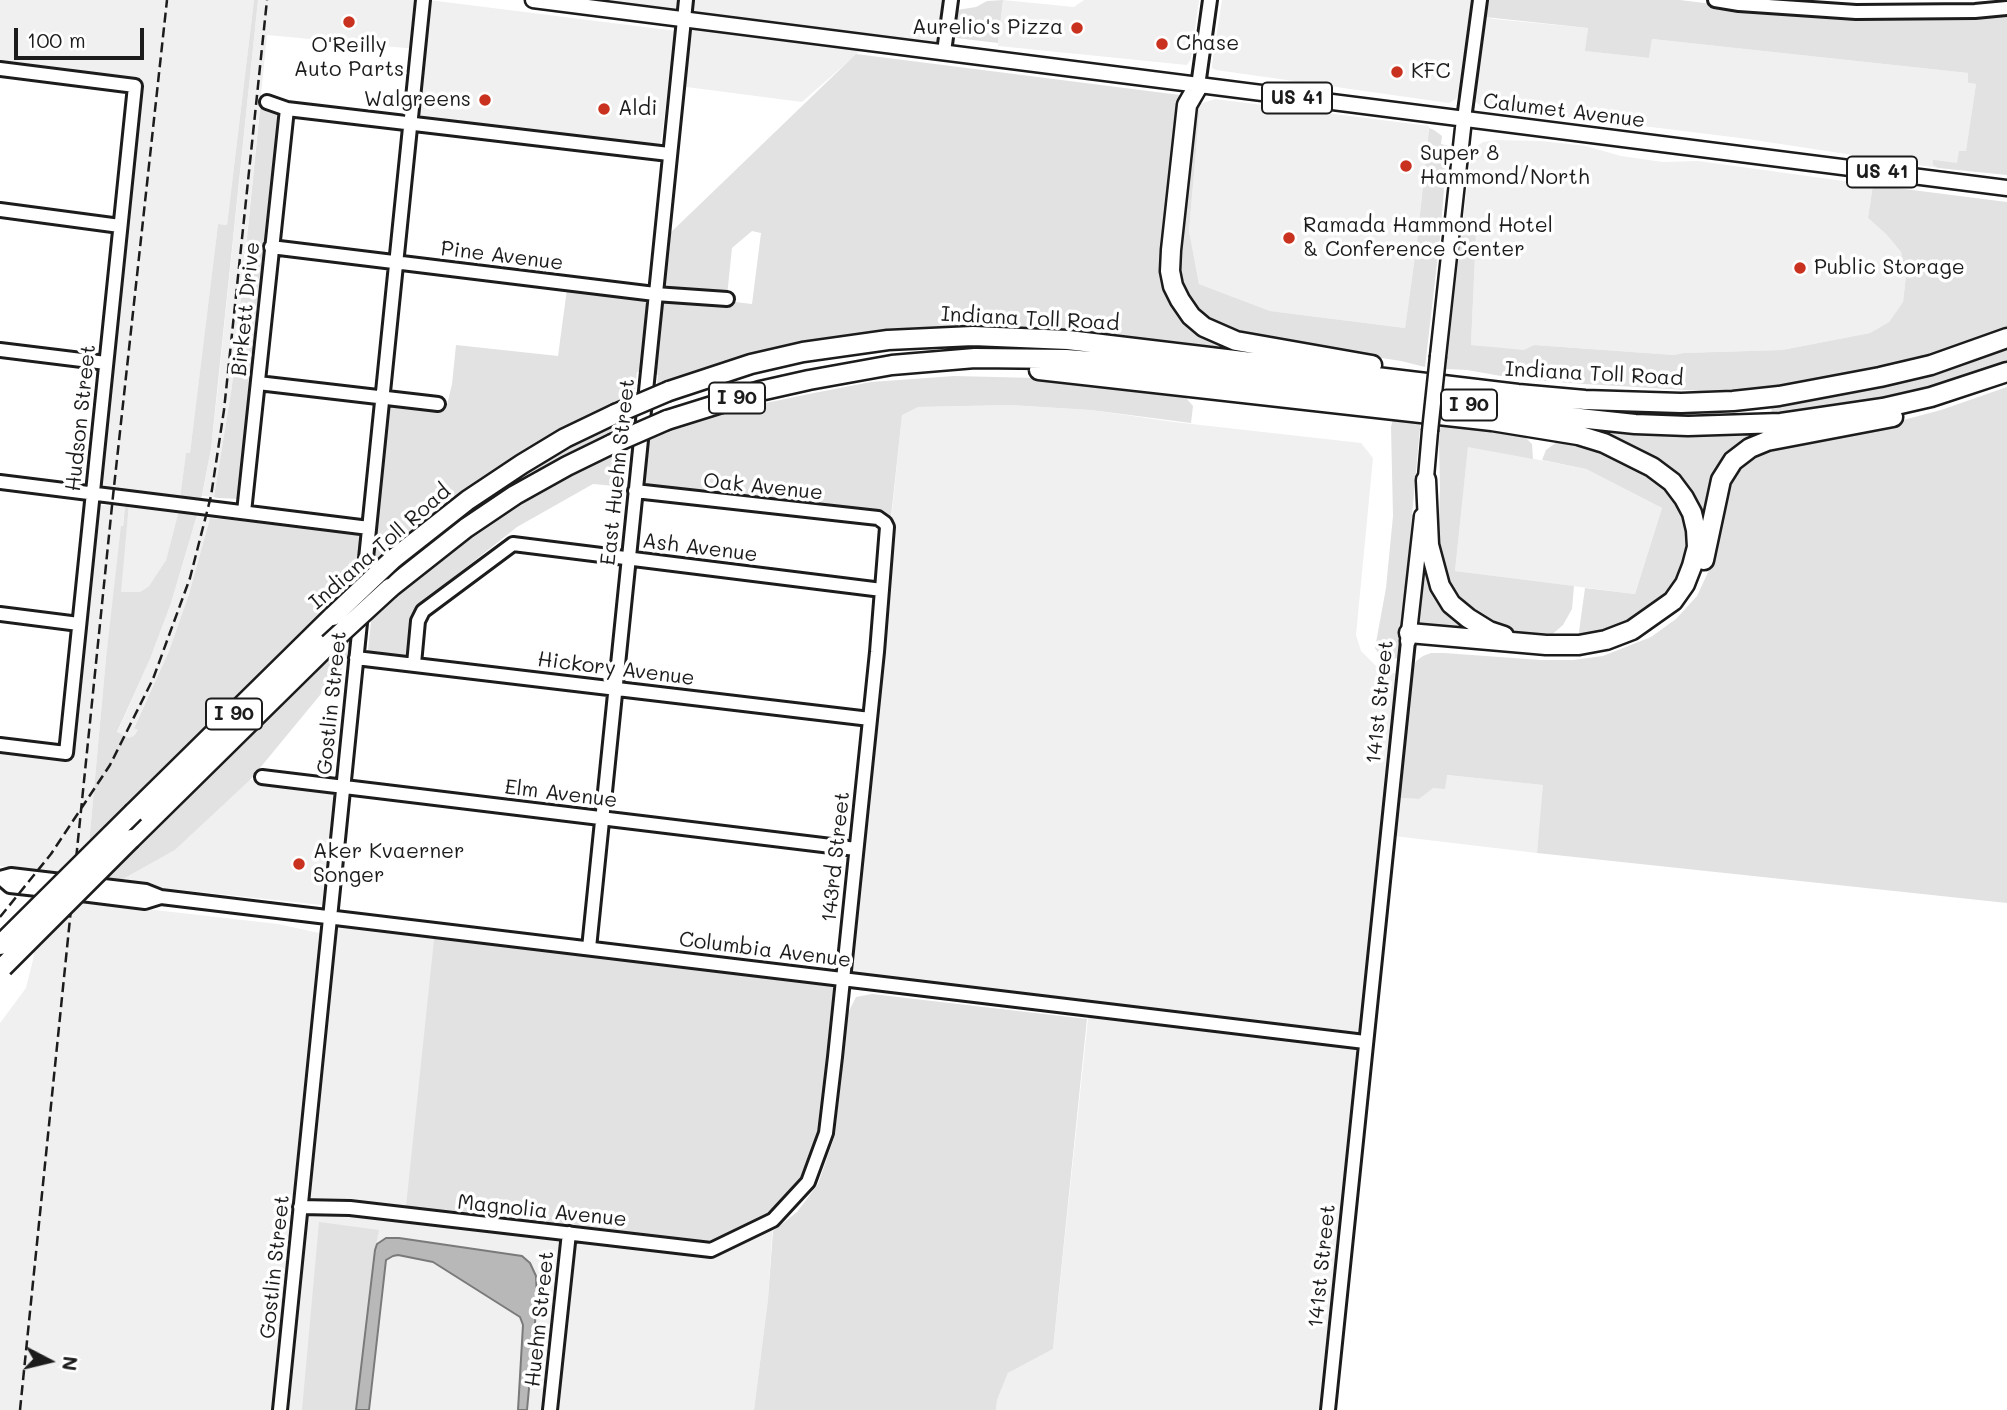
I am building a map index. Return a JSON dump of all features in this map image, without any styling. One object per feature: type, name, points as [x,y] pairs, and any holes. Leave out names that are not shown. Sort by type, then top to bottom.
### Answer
[{"type":"highway","points":[[1198,86],[1187,105],[1170,271],[1180,300],[1191,316],[1204,327],[1236,341],[1414,373],[1460,388]]},
{"type":"highway","name":"Indiana Toll Road","points":[[0,945],[333,616],[393,559],[468,500],[565,438],[669,391],[751,364],[803,352],[888,340],[973,336],[1068,340],[1558,398],[1681,403],[1779,396],[1880,377],[1931,365],[2007,338]]},
{"type":"highway","name":"Indiana Toll Road","points":[[1,968],[329,644],[390,588],[456,535],[505,502],[567,466],[612,444],[667,420],[760,391],[880,367],[927,361],[1020,358],[1156,366],[1588,419],[1688,426],[1781,423],[1871,410],[1931,397],[2007,372]]},
{"type":"highway","points":[[927,361],[1060,371],[1257,396],[1492,421],[1578,435],[1630,455],[1652,467],[1672,482],[1692,513],[1697,547],[1685,584],[1673,601],[1632,630],[1606,640],[1578,645],[1408,637]]},
{"type":"highway","points":[[1408,637],[1554,656],[1614,648],[1638,638],[1666,620],[1685,602],[1699,578],[1721,480],[1733,461],[1750,448],[1767,441],[1876,422],[1932,407],[2007,380]]},
{"type":"highway","points":[[1426,480],[1429,545],[1433,566],[1440,586],[1451,604],[1489,631],[1546,645]]},
{"type":"main road","name":"Calumet Avenue","points":[[533,0],[2007,188]]},
{"type":"main road","name":"141st Street","points":[[1408,637],[1464,119]]},
{"type":"street","name":"Gostlin Street","points":[[280,1410],[423,0]]},
{"type":"street","name":"East Huehn Street","points":[[589,948],[686,0]]},
{"type":"street","points":[[944,52],[951,0]]},
{"type":"street","points":[[1198,86],[1210,0]]},
{"type":"street","name":"141st Street","points":[[1464,119],[1480,0]]},
{"type":"street","points":[[1715,0],[1856,12],[1975,11],[2007,8]]},
{"type":"street","name":"Hudson Street","points":[[0,69],[135,86],[66,753],[0,745]]},
{"type":"street","points":[[267,102],[287,109],[669,154]]},
{"type":"street","name":"Birkett Drive","points":[[244,512],[287,109]]},
{"type":"street","points":[[0,210],[120,226]]},
{"type":"street","name":"Pine Avenue","points":[[271,247],[655,294],[727,299]]},
{"type":"street","points":[[0,350],[106,363]]},
{"type":"street","points":[[258,383],[438,404]]},
{"type":"street","points":[[0,482],[369,528]]},
{"type":"street","name":"Oak Avenue","points":[[635,491],[878,518],[885,523]]},
{"type":"street","name":"143rd Street","points":[[773,1220],[808,1182],[826,1133],[870,719],[887,532],[885,523]]},
{"type":"street","name":"Ash Avenue","points":[[414,664],[418,621],[424,611],[513,544],[882,590]]},
{"type":"street","points":[[0,614],[79,624]]},
{"type":"street","name":"141st Street","points":[[1328,1410],[1408,637]]},
{"type":"street","name":"Hickory Avenue","points":[[356,658],[870,719]]},
{"type":"street","name":"Elm Avenue","points":[[262,777],[856,849]]},
{"type":"street","name":"Columbia Avenue","points":[[0,878],[9,886],[145,902],[160,897],[1365,1042]]},
{"type":"street","name":"Magnolia Avenue","points":[[300,1207],[350,1208],[711,1250],[773,1220]]},
{"type":"street","name":"Huehn Street","points":[[550,1410],[569,1233]]},
{"type":"shaded area","points":[[0,0],[254,0],[227,225],[218,224],[190,454],[186,454],[180,498],[99,488],[140,81],[0,63]]},
{"type":"shaded area","points":[[254,0],[258,0],[211,449],[201,500],[180,498],[186,453],[190,453],[218,224],[227,225]]},
{"type":"shaded area","points":[[258,0],[421,0],[416,49],[267,35],[232,386],[214,497],[202,496],[211,449]]},
{"type":"shaded area","points":[[429,0],[676,31],[660,148],[418,118]]},
{"type":"shaded area","points":[[554,0],[949,0],[942,49]]},
{"type":"shaded area","points":[[1003,0],[1074,7],[1084,0],[1199,0],[1191,59],[1187,65],[998,46]]},
{"type":"shaded area","points":[[1003,0],[998,43],[956,38],[953,35],[954,13],[957,10],[976,7],[987,1]]},
{"type":"shaded area","points":[[1222,0],[1472,0],[1459,93],[1456,99],[1449,103],[1216,70],[1212,68],[1212,64]]},
{"type":"shaded area","points":[[1485,0],[1680,0],[1864,18],[1938,19],[2007,13],[2007,175],[1938,168],[1933,165],[1933,160],[1957,163],[1959,151],[1966,151],[1976,84],[1968,83],[1968,73],[1652,39],[1649,58],[1585,51],[1588,28],[1485,17]]},
{"type":"shaded area","points":[[1483,13],[1485,17],[1494,19],[1588,28],[1586,51],[1649,58],[1652,39],[1968,73],[1968,83],[1976,84],[1966,152],[1957,163],[1933,165],[1938,168],[1748,139],[1481,106],[1472,99]]},
{"type":"shaded area","points":[[685,22],[868,44],[802,102],[679,86]]},
{"type":"shaded area","points":[[856,54],[1180,95],[1161,259],[1163,282],[1171,302],[1183,320],[1196,334],[1221,347],[1040,327],[939,327],[831,337],[778,347],[731,360],[670,383],[657,383],[658,375],[653,374],[658,293],[752,304],[761,233],[752,231],[732,248],[727,296],[666,289],[661,286],[666,237]]},
{"type":"shaded area","points":[[1215,99],[1429,126],[1405,328],[1270,311],[1199,284],[1189,231],[1200,104]]},
{"type":"shaded area","points":[[1200,104],[1189,231],[1199,284],[1270,311],[1405,328],[1429,128],[1442,136],[1441,144],[1449,146],[1450,157],[1446,163],[1425,367],[1228,332],[1207,320],[1192,306],[1182,288],[1178,266],[1193,111]]},
{"type":"shaded area","points":[[260,109],[275,110],[280,115],[241,499],[218,498],[214,497],[232,386]]},
{"type":"shaded area","points":[[1497,140],[1586,146],[1621,156],[1663,162],[1698,161],[1873,185],[1868,218],[1901,252],[1906,275],[1903,302],[1889,322],[1870,333],[1782,350],[1674,355],[1534,345],[1524,351],[1471,345],[1476,235],[1461,236],[1471,156],[1483,142]]},
{"type":"shaded area","points":[[1873,185],[2007,202],[2007,329],[1979,340],[1884,367],[1826,379],[1719,392],[1518,379],[1446,369],[1461,236],[1476,234],[1471,345],[1524,350],[1534,345],[1674,355],[1782,350],[1870,333],[1889,322],[1903,302],[1906,275],[1901,252],[1868,218]]},
{"type":"shaded area","points":[[567,289],[642,299],[647,302],[649,312],[645,357],[640,372],[637,372],[634,398],[560,432],[477,483],[434,515],[373,568],[388,404],[446,409],[456,345],[558,356]]},
{"type":"shaded area","points":[[2007,348],[2007,363],[1908,395],[1772,416],[1771,403],[1881,386]]},
{"type":"shaded area","points":[[954,376],[1079,379],[1186,398],[1193,406],[1191,423],[1091,410],[1010,405],[918,407],[902,415],[890,526],[643,493],[649,435],[727,411],[814,393],[871,382]]},
{"type":"shaded area","points":[[2007,387],[2007,903],[1537,853],[1543,785],[1447,775],[1445,789],[1433,788],[1419,799],[1399,798],[1413,668],[1416,661],[1423,656],[1444,653],[1573,660],[1603,656],[1651,637],[1676,619],[1697,596],[1709,570],[1727,482],[1735,469],[1763,449],[1888,424],[1941,410]]},
{"type":"shaded area","points":[[1010,405],[1091,410],[1361,443],[1373,458],[1356,635],[1361,651],[1382,672],[1405,674],[1328,1410],[996,1410],[997,1400],[1008,1373],[1053,1349],[1089,1009],[844,979],[902,414],[918,407]]},
{"type":"shaded area","points":[[632,414],[630,428],[449,531],[370,596],[371,589],[443,528],[508,481],[572,443]]},
{"type":"shaded area","points":[[1399,416],[1421,417],[1399,658],[1390,659],[1380,656],[1375,648],[1386,588],[1393,516],[1391,427],[1393,419]]},
{"type":"shaded area","points":[[1441,419],[1521,433],[1532,444],[1533,459],[1468,447],[1455,571],[1574,586],[1572,609],[1563,625],[1549,637],[1536,639],[1490,623],[1466,607],[1451,592],[1440,568],[1438,542]]},
{"type":"shaded area","points":[[1601,431],[1700,436],[1770,434],[1759,439],[1705,514],[1699,514],[1600,437]]},
{"type":"shaded area","points":[[1557,442],[1579,443],[1630,462],[1663,484],[1682,511],[1689,542],[1685,569],[1672,592],[1624,627],[1578,639],[1585,588],[1635,594],[1662,508],[1586,469],[1542,460],[1546,450]]},
{"type":"shaded area","points":[[629,443],[625,487],[593,484],[517,527],[417,608],[408,657],[369,653],[372,614],[396,592],[500,516],[549,485]]},
{"type":"shaded area","points":[[1468,446],[1586,469],[1662,508],[1635,594],[1455,571]]},
{"type":"shaded area","points":[[129,504],[179,510],[166,560],[149,586],[140,592],[120,592]]},
{"type":"shaded area","points":[[129,504],[121,592],[140,592],[149,586],[166,560],[179,510],[198,512],[171,603],[150,659],[117,732],[128,738],[134,736],[138,730],[134,728],[169,651],[189,594],[210,518],[353,532],[358,534],[360,539],[357,584],[138,842],[351,632],[349,660],[250,780],[175,850],[116,883],[86,877],[121,526],[125,506]]},
{"type":"shaded area","points":[[97,505],[125,506],[106,658],[86,877],[0,866],[0,745],[71,757]]},
{"type":"shaded area","points":[[197,516],[210,518],[189,594],[169,651],[134,727],[138,730],[134,736],[128,738],[117,733],[171,603]]},
{"type":"shaded area","points":[[1426,559],[1480,634],[1420,627],[1417,620]]},
{"type":"shaded area","points":[[1446,775],[1544,785],[1537,853],[1394,836],[1399,798],[1419,799]]},
{"type":"shaded area","points":[[250,780],[334,793],[322,905],[116,883],[175,850]]},
{"type":"shaded area","points":[[41,897],[278,924],[328,935],[330,917],[435,930],[773,1220],[768,1299],[754,1410],[0,1410],[0,1023],[26,988],[33,960]]},
{"type":"shaded area","points":[[435,930],[844,979],[826,1133],[808,1182],[773,1220],[711,1250],[405,1216]]},
{"type":"shaded area","points":[[872,994],[1087,1019],[1053,1349],[1008,1373],[997,1400],[996,1410],[754,1410],[768,1299],[773,1231],[797,1212],[818,1184],[835,1135],[848,1013],[856,997]]},
{"type":"shaded area","points":[[319,1222],[379,1230],[356,1410],[302,1410]]},
{"type":"shaded area","points":[[386,1238],[522,1256],[530,1263],[536,1276],[537,1301],[527,1410],[518,1410],[523,1325],[520,1317],[433,1262],[398,1255],[386,1260],[369,1410],[356,1410],[375,1250],[377,1244]]},
{"type":"railway","points":[[20,1410],[113,496],[167,0]]},
{"type":"railway","points":[[0,917],[51,854],[110,765],[153,679],[190,578],[211,496],[224,410],[267,0]]},
{"type":"place","name":"O'Reilly Auto Parts","points":[[349,22]]},
{"type":"place","name":"Aurelio's Pizza","points":[[1077,28]]},
{"type":"place","name":"Chase","points":[[1162,44]]},
{"type":"place","name":"KFC","points":[[1397,72]]},
{"type":"place","name":"Walgreens","points":[[485,100]]},
{"type":"place","name":"Aldi","points":[[604,109]]},
{"type":"place","name":"Super 8 Hammond/North","points":[[1406,166]]},
{"type":"place","name":"Ramada Hammond Hotel & Conference Center","points":[[1289,238]]},
{"type":"place","name":"Public Storage","points":[[1800,268]]},
{"type":"place","name":"Aker Kvaerner Songer","points":[[299,864]]}]
